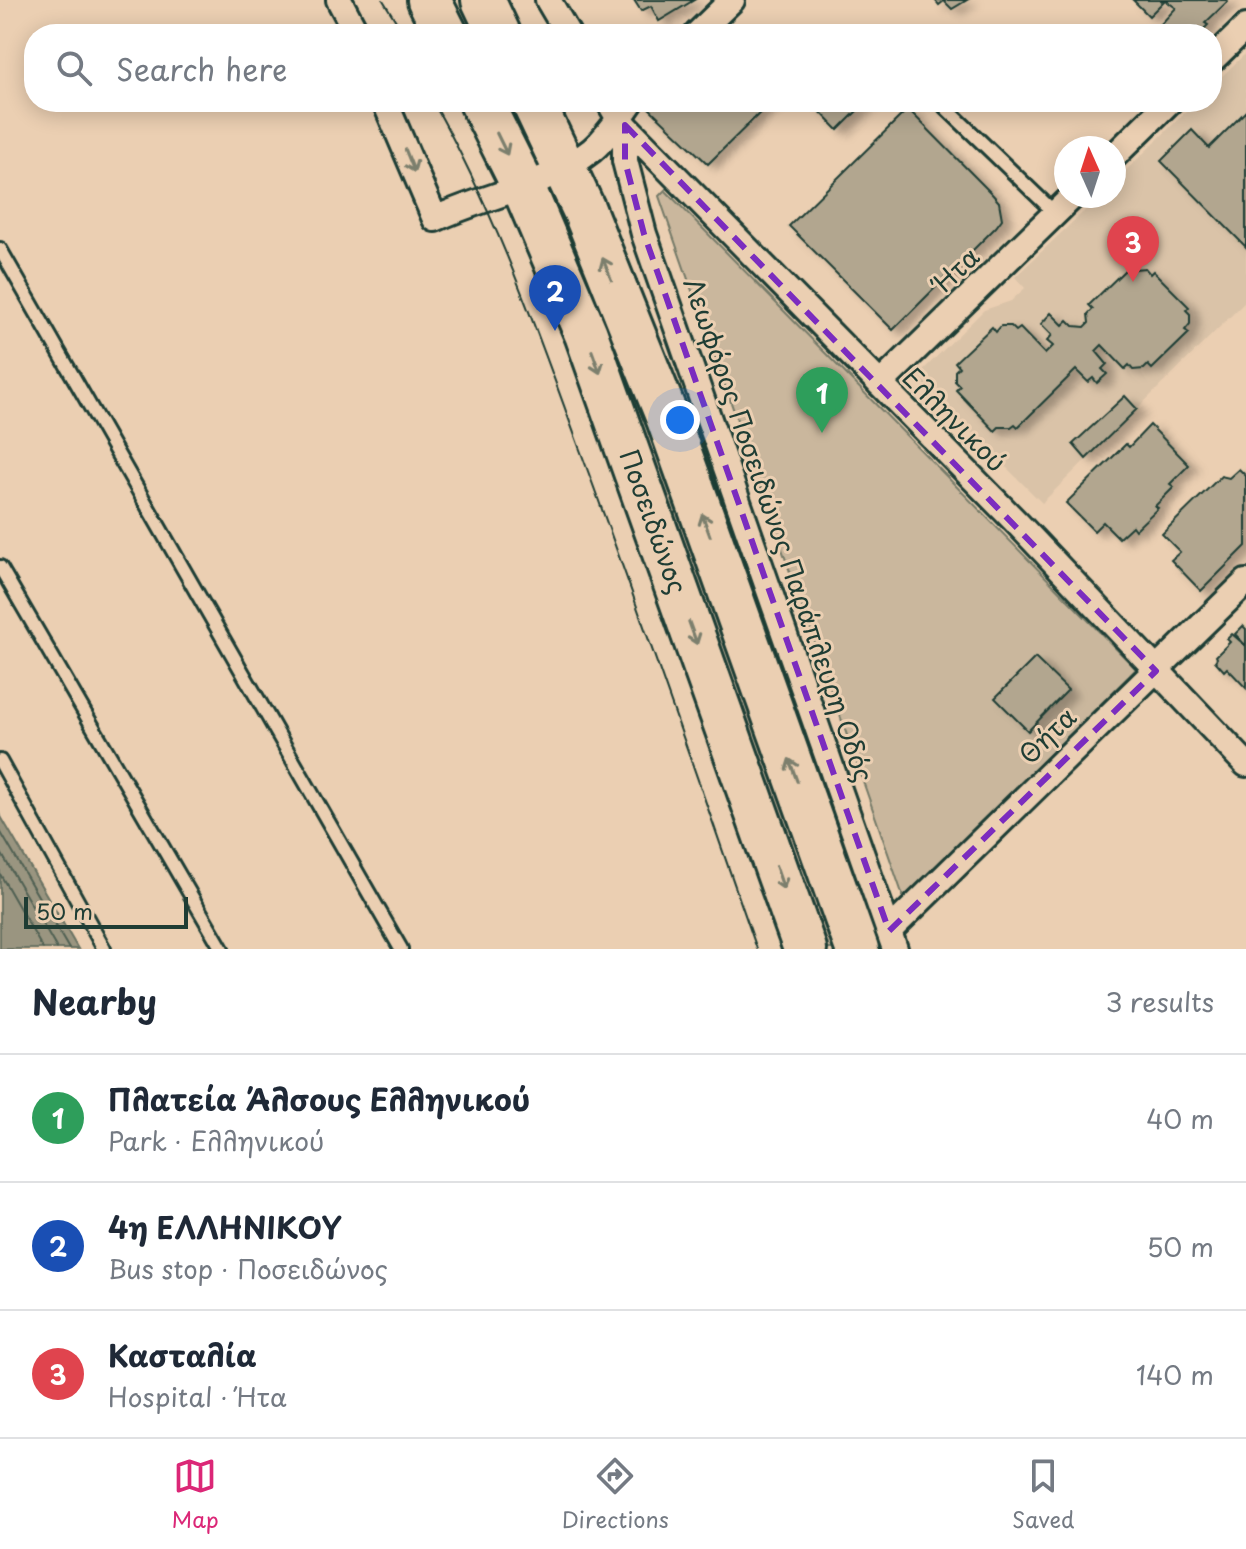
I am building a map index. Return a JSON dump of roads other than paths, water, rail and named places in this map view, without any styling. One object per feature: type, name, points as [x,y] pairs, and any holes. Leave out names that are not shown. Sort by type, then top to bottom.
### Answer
[{"type":"highway","points":[[429,0],[441,24]]},
{"type":"highway","points":[[483,0],[494,24]]},
{"type":"highway","name":"Ποσειδώνος","points":[[486,112],[523,186],[586,334],[805,949]]},
{"type":"highway","name":"Ποσειδώνος","points":[[538,112],[589,223],[880,943]]},
{"type":"street","points":[[339,0],[352,24]]},
{"type":"street","points":[[548,0],[562,24]]},
{"type":"street","points":[[707,24],[732,0]]},
{"type":"street","points":[[1222,50],[1246,27]]},
{"type":"street","points":[[389,112],[435,219],[467,204],[502,196],[563,167],[593,149],[621,112]]},
{"type":"street","name":"Ελληνικού","points":[[621,112],[1246,764]]},
{"type":"street","name":"Λεωφόρος Ποσειδώνος Παράπλευρη Οδός","points":[[621,112],[625,161],[644,234],[880,943]]},
{"type":"street","points":[[1126,144],[1159,112]]},
{"type":"street","name":"Ήτα","points":[[880,384],[1061,208]]},
{"type":"street","name":"Θήτα","points":[[880,943],[1246,582]]},
{"type":"lane","points":[[951,112],[1054,197]]},
{"type":"lane","points":[[0,249],[401,949]]},
{"type":"lane","points":[[0,567],[222,949]]},
{"type":"lane","points":[[0,761],[104,949]]},
{"type":"water","points":[[0,815],[78,949],[0,949]]},
{"type":"tram line","points":[[383,0],[398,24]]},
{"type":"tram line","points":[[438,112],[476,185],[530,315],[625,572],[757,949]]},
{"type":"place","name":"Κασταλία","points":[[1133,282]]},
{"type":"place","name":"4η ΕΛΛΗΝΙΚΟΥ","points":[[555,331]]},
{"type":"place","name":"Πλατεία Άλσους Ελληνικού","points":[[822,433]]}]
